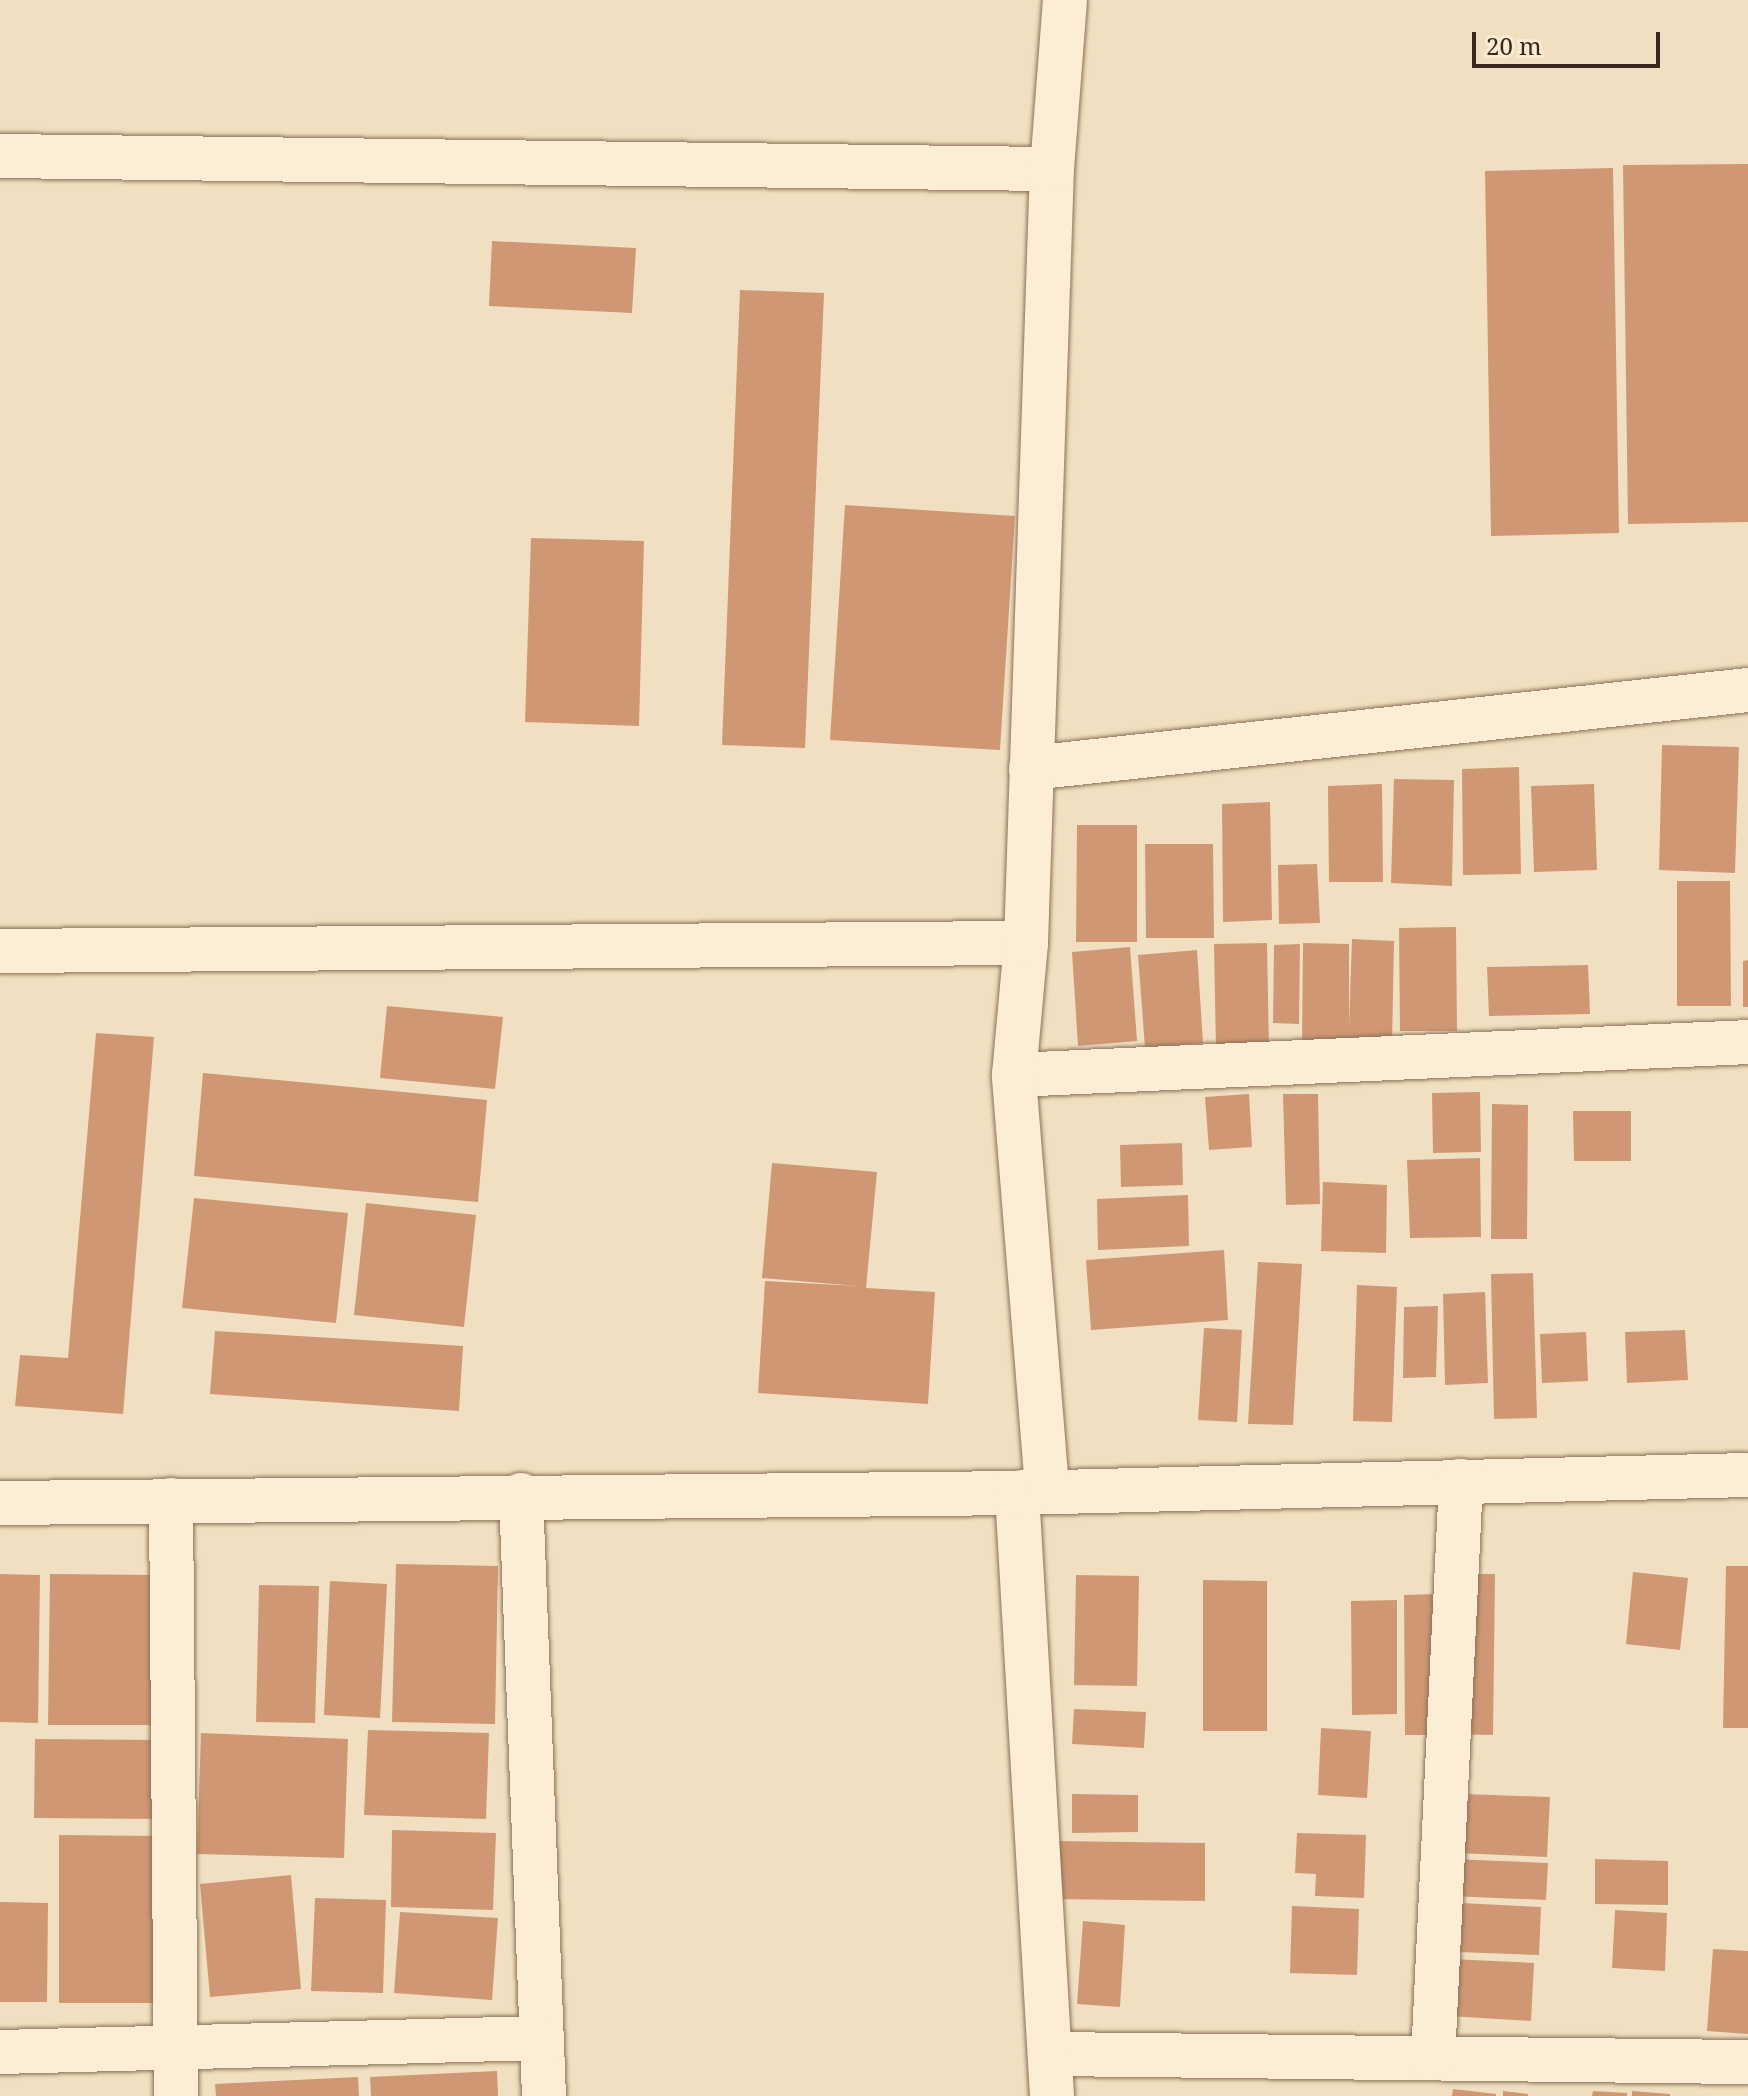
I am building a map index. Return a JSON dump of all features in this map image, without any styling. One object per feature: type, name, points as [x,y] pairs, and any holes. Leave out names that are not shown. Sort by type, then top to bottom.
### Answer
[{"type":"street","points":[[1017,1493],[1047,1488],[1014,1075],[1026,943],[1052,169],[1065,0]]},
{"type":"street","points":[[0,156],[1052,169]]},
{"type":"street","points":[[1031,768],[1748,690]]},
{"type":"street","points":[[0,951],[1026,943]]},
{"type":"street","points":[[1014,1075],[1748,1042]]},
{"type":"street","points":[[0,1503],[521,1495],[1017,1493],[1748,1475]]},
{"type":"street","points":[[1433,2058],[1461,1481]]},
{"type":"street","points":[[1017,1493],[1051,2075],[1433,2058],[1748,2062]]},
{"type":"street","points":[[521,1495],[544,2096]]},
{"type":"street","points":[[171,1500],[176,2096]]},
{"type":"street","points":[[0,2052],[541,2038]]},
{"type":"building","points":[[1748,164],[1748,522],[1628,524],[1623,165]]},
{"type":"building","points":[[1613,168],[1619,533],[1491,536],[1485,171]]},
{"type":"building","points":[[492,241],[636,248],[632,313],[489,306]]},
{"type":"building","points":[[740,290],[824,293],[805,748],[722,745]]},
{"type":"building","points":[[845,505],[1015,516],[1000,750],[830,740]]},
{"type":"building","points":[[531,538],[644,541],[639,726],[525,722]]},
{"type":"building","points":[[1662,745],[1739,747],[1735,873],[1659,870]]},
{"type":"building","points":[[1519,767],[1521,874],[1463,875],[1462,769]]},
{"type":"building","points":[[1394,779],[1454,780],[1452,886],[1391,883]]},
{"type":"building","points":[[1382,784],[1383,882],[1329,882],[1328,786]]},
{"type":"building","points":[[1594,784],[1597,870],[1534,872],[1531,786]]},
{"type":"building","points":[[1270,802],[1272,920],[1223,922],[1222,804]]},
{"type":"building","points":[[1077,825],[1137,825],[1137,942],[1076,942]]},
{"type":"building","points":[[1145,844],[1213,844],[1214,938],[1146,938]]},
{"type":"building","points":[[1317,864],[1320,923],[1279,924],[1278,865]]},
{"type":"building","points":[[1677,881],[1730,881],[1731,1006],[1677,1006]]},
{"type":"building","points":[[1456,927],[1457,1031],[1400,1031],[1399,928]]},
{"type":"building","points":[[1352,939],[1394,941],[1392,1045],[1302,1047],[1303,943],[1349,944],[1349,1026]]},
{"type":"building","points":[[1267,943],[1269,1050],[1216,1051],[1214,944]]},
{"type":"building","points":[[1300,944],[1299,1024],[1273,1023],[1274,945]]},
{"type":"building","points":[[1130,947],[1137,1041],[1078,1046],[1072,952]]},
{"type":"building","points":[[1197,950],[1203,1043],[1145,1048],[1138,955]]},
{"type":"building","points":[[1748,960],[1748,1007],[1743,1007],[1743,961]]},
{"type":"building","points":[[1588,965],[1590,1014],[1489,1016],[1487,967]]},
{"type":"building","points":[[387,1006],[503,1017],[495,1089],[380,1078]]},
{"type":"building","points":[[96,1033],[154,1037],[123,1414],[15,1406],[20,1355],[68,1358]]},
{"type":"building","points":[[203,1073],[487,1100],[478,1202],[194,1176]]},
{"type":"building","points":[[1480,1092],[1481,1152],[1433,1153],[1432,1093]]},
{"type":"building","points":[[1249,1094],[1252,1147],[1209,1150],[1205,1097]]},
{"type":"building","points":[[1283,1094],[1318,1094],[1320,1204],[1286,1205]]},
{"type":"building","points":[[1492,1104],[1528,1105],[1527,1239],[1491,1239]]},
{"type":"building","points":[[1573,1111],[1631,1111],[1631,1161],[1574,1161]]},
{"type":"building","points":[[1182,1143],[1183,1185],[1121,1187],[1120,1145]]},
{"type":"building","points":[[1480,1158],[1481,1237],[1410,1238],[1407,1160]]},
{"type":"building","points":[[772,1163],[877,1172],[866,1288],[935,1292],[928,1404],[758,1393],[765,1281],[857,1286],[762,1278]]},
{"type":"building","points":[[1323,1182],[1387,1185],[1386,1253],[1321,1251]]},
{"type":"building","points":[[1188,1195],[1189,1246],[1098,1250],[1097,1199]]},
{"type":"building","points":[[194,1198],[348,1213],[336,1323],[182,1308]]},
{"type":"building","points":[[366,1203],[476,1215],[464,1327],[354,1315]]},
{"type":"building","points":[[1224,1250],[1228,1320],[1091,1330],[1086,1260]]},
{"type":"building","points":[[1258,1262],[1302,1264],[1293,1425],[1248,1424]]},
{"type":"building","points":[[1533,1273],[1537,1418],[1494,1419],[1491,1274]]},
{"type":"building","points":[[1357,1285],[1397,1287],[1392,1422],[1353,1421]]},
{"type":"building","points":[[1485,1292],[1488,1383],[1445,1385],[1443,1294]]},
{"type":"building","points":[[1438,1306],[1436,1377],[1403,1378],[1404,1307]]},
{"type":"building","points":[[1204,1328],[1242,1330],[1237,1422],[1198,1420]]},
{"type":"building","points":[[1685,1330],[1688,1380],[1627,1383],[1625,1332]]},
{"type":"building","points":[[215,1331],[463,1346],[459,1411],[210,1394]]},
{"type":"building","points":[[1586,1332],[1588,1381],[1542,1383],[1540,1334]]},
{"type":"building","points":[[396,1564],[498,1566],[495,1724],[392,1722]]},
{"type":"building","points":[[1726,1566],[1748,1566],[1748,1728],[1723,1728]]},
{"type":"building","points":[[1633,1572],[1688,1578],[1680,1650],[1626,1644]]},
{"type":"building","points":[[0,1574],[40,1575],[38,1723],[0,1722]]},
{"type":"building","points":[[50,1574],[158,1575],[156,1725],[48,1725]]},
{"type":"building","points":[[1443,1574],[1495,1574],[1493,1735],[1441,1734]]},
{"type":"building","points":[[1076,1575],[1139,1576],[1137,1686],[1074,1685]]},
{"type":"building","points":[[1203,1580],[1267,1581],[1267,1731],[1203,1731]]},
{"type":"building","points":[[330,1581],[387,1584],[380,1718],[324,1715]]},
{"type":"building","points":[[259,1585],[319,1586],[315,1723],[256,1722]]},
{"type":"building","points":[[1436,1594],[1437,1735],[1405,1735],[1404,1595]]},
{"type":"building","points":[[1397,1600],[1397,1714],[1352,1715],[1351,1601]]},
{"type":"building","points":[[1074,1709],[1146,1712],[1144,1748],[1072,1744]]},
{"type":"building","points":[[1321,1728],[1371,1731],[1367,1798],[1318,1795]]},
{"type":"building","points":[[368,1730],[489,1733],[486,1819],[364,1815]]},
{"type":"building","points":[[201,1733],[348,1739],[344,1858],[197,1854]]},
{"type":"building","points":[[35,1739],[160,1740],[159,1819],[34,1818]]},
{"type":"building","points":[[1437,1793],[1550,1797],[1547,1857],[1434,1852]]},
{"type":"building","points":[[1072,1794],[1138,1795],[1138,1832],[1072,1833]]},
{"type":"building","points":[[392,1830],[496,1833],[493,1910],[391,1907]]},
{"type":"building","points":[[1297,1833],[1366,1835],[1364,1898],[1315,1896],[1316,1874],[1295,1873]]},
{"type":"building","points":[[59,1835],[158,1836],[158,2003],[59,2003]]},
{"type":"building","points":[[1052,1841],[1205,1843],[1205,1901],[1051,1899]]},
{"type":"building","points":[[1452,1859],[1548,1863],[1546,1900],[1450,1896]]},
{"type":"building","points":[[1595,1859],[1668,1861],[1668,1905],[1595,1904]]},
{"type":"building","points":[[291,1875],[301,1989],[210,1997],[200,1884]]},
{"type":"building","points":[[315,1898],[386,1900],[383,1993],[311,1991]]},
{"type":"building","points":[[0,1902],[48,1903],[47,2002],[0,2002]]},
{"type":"building","points":[[1441,1902],[1541,1907],[1539,1955],[1457,1952]]},
{"type":"building","points":[[1292,1906],[1359,1909],[1357,1975],[1290,1973]]},
{"type":"building","points":[[1615,1910],[1667,1913],[1665,1971],[1612,1968]]},
{"type":"building","points":[[400,1912],[498,1918],[492,2000],[394,1993]]},
{"type":"building","points":[[1083,1921],[1125,1925],[1120,2007],[1077,2004]]},
{"type":"building","points":[[1713,1949],[1748,1951],[1748,2034],[1707,2031]]},
{"type":"building","points":[[1451,1959],[1534,1963],[1531,2021],[1449,2016]]},
{"type":"building","points":[[497,2071],[498,2096],[371,2096],[370,2077]]},
{"type":"building","points":[[358,2077],[359,2096],[216,2096],[215,2084]]},
{"type":"building","points":[[1453,2089],[1496,2094],[1496,2096],[1452,2096]]},
{"type":"building","points":[[1503,2091],[1528,2094],[1528,2096],[1503,2096]]},
{"type":"building","points":[[1593,2091],[1627,2093],[1627,2096],[1592,2096]]},
{"type":"building","points":[[1632,2091],[1670,2094],[1670,2096],[1632,2096]]}]
